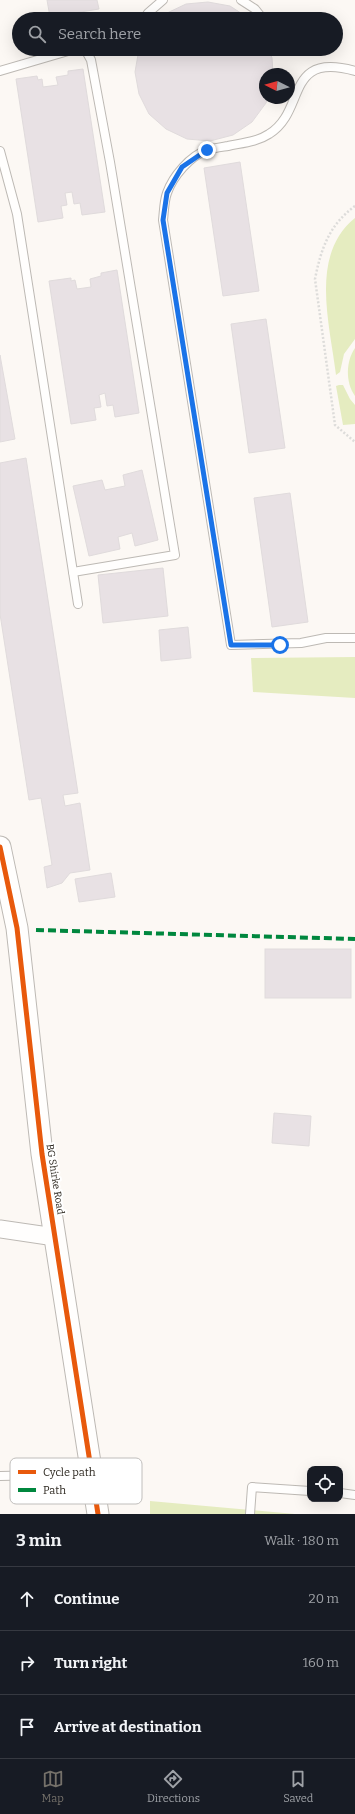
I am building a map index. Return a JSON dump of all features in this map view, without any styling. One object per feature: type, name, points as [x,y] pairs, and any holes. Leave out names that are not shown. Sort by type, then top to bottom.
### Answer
[{"type":"street","name":"BG Shirke Road","points":[[0,847],[17,928],[42,1154],[89,1458]]},
{"type":"street","points":[[0,1229],[55,1237]]},
{"type":"street","name":"BG Shirke Road","points":[[96,1504],[98,1514]]},
{"type":"lane","points":[[149,12],[163,0]]},
{"type":"lane","points":[[241,0],[257,12]]},
{"type":"lane","points":[[0,71],[51,56]]},
{"type":"lane","points":[[73,572],[175,555],[110,162],[91,60],[89,56]]},
{"type":"lane","points":[[355,71],[342,68],[320,67],[302,81],[284,120],[270,134],[254,141],[207,150],[182,167],[167,193],[163,220],[231,645],[301,643],[326,638],[355,638]]},
{"type":"lane","points":[[0,151],[17,214],[78,604]]},
{"type":"lane","points":[[0,1476],[10,1476]]},
{"type":"lane","points":[[250,1514],[252,1487],[307,1491]]},
{"type":"lane","points":[[343,1494],[355,1495]]},
{"type":"path","points":[[355,206],[341,216],[326,241],[320,256],[315,279],[335,425],[355,442]]},
{"type":"green space","points":[[355,218],[355,339],[344,354],[340,372],[336,375],[327,313],[327,270],[332,251],[341,233]]},
{"type":"green space","points":[[355,348],[355,396],[348,378],[348,365]]},
{"type":"green space","points":[[343,385],[350,399],[355,405],[355,424],[343,425],[336,386]]},
{"type":"green space","points":[[355,657],[355,698],[253,692],[251,658]]},
{"type":"green space","points":[[150,1501],[295,1514],[150,1514]]},
{"type":"building","points":[[47,0],[97,0],[99,9],[81,12],[49,12]]},
{"type":"building","points":[[208,2],[230,6],[239,12],[169,12],[186,4]]},
{"type":"building","points":[[138,56],[271,56],[272,58],[273,68],[259,68],[259,104],[265,104],[252,122],[233,135],[210,141],[187,139],[166,129],[149,114],[139,94],[135,72]]},
{"type":"building","points":[[83,69],[105,212],[82,215],[80,203],[74,204],[72,192],[65,193],[67,205],[61,206],[63,218],[38,222],[16,79],[37,76],[38,80],[42,79],[43,87],[58,85],[56,77],[68,75],[68,71]]},
{"type":"building","points":[[240,162],[259,291],[223,296],[204,168]]},
{"type":"building","points":[[117,270],[139,413],[115,417],[113,405],[107,406],[105,393],[99,395],[101,407],[94,408],[96,420],[71,424],[49,281],[71,278],[71,281],[75,280],[77,289],[91,287],[90,279],[101,276],[101,273]]},
{"type":"building","points":[[266,319],[285,448],[249,453],[231,324]]},
{"type":"building","points":[[0,355],[15,439],[0,442]]},
{"type":"building","points":[[26,458],[78,793],[63,795],[65,806],[80,803],[90,870],[70,873],[62,883],[47,888],[44,867],[52,865],[41,798],[29,800],[0,614],[0,463]]},
{"type":"building","points":[[142,470],[158,540],[135,546],[132,533],[118,537],[120,549],[89,556],[73,486],[102,480],[105,490],[125,486],[123,475]]},
{"type":"building","points":[[290,493],[308,622],[272,627],[254,498]]},
{"type":"building","points":[[163,568],[168,616],[103,623],[98,575]]},
{"type":"building","points":[[188,627],[191,658],[161,661],[159,630]]},
{"type":"building","points":[[111,873],[115,897],[79,902],[75,879]]},
{"type":"building","points":[[265,949],[351,949],[351,998],[265,998]]},
{"type":"building","points":[[274,1113],[311,1116],[309,1146],[272,1143]]},
{"type":"marked path","points":[[36,930],[355,939]]},
{"type":"cycle path","points":[[0,847],[17,928],[42,1154],[89,1458]]},
{"type":"cycle path","points":[[96,1504],[98,1514]]},
{"type":"route","points":[[207,150],[182,167],[167,193],[163,220],[231,645],[280,645]]}]
